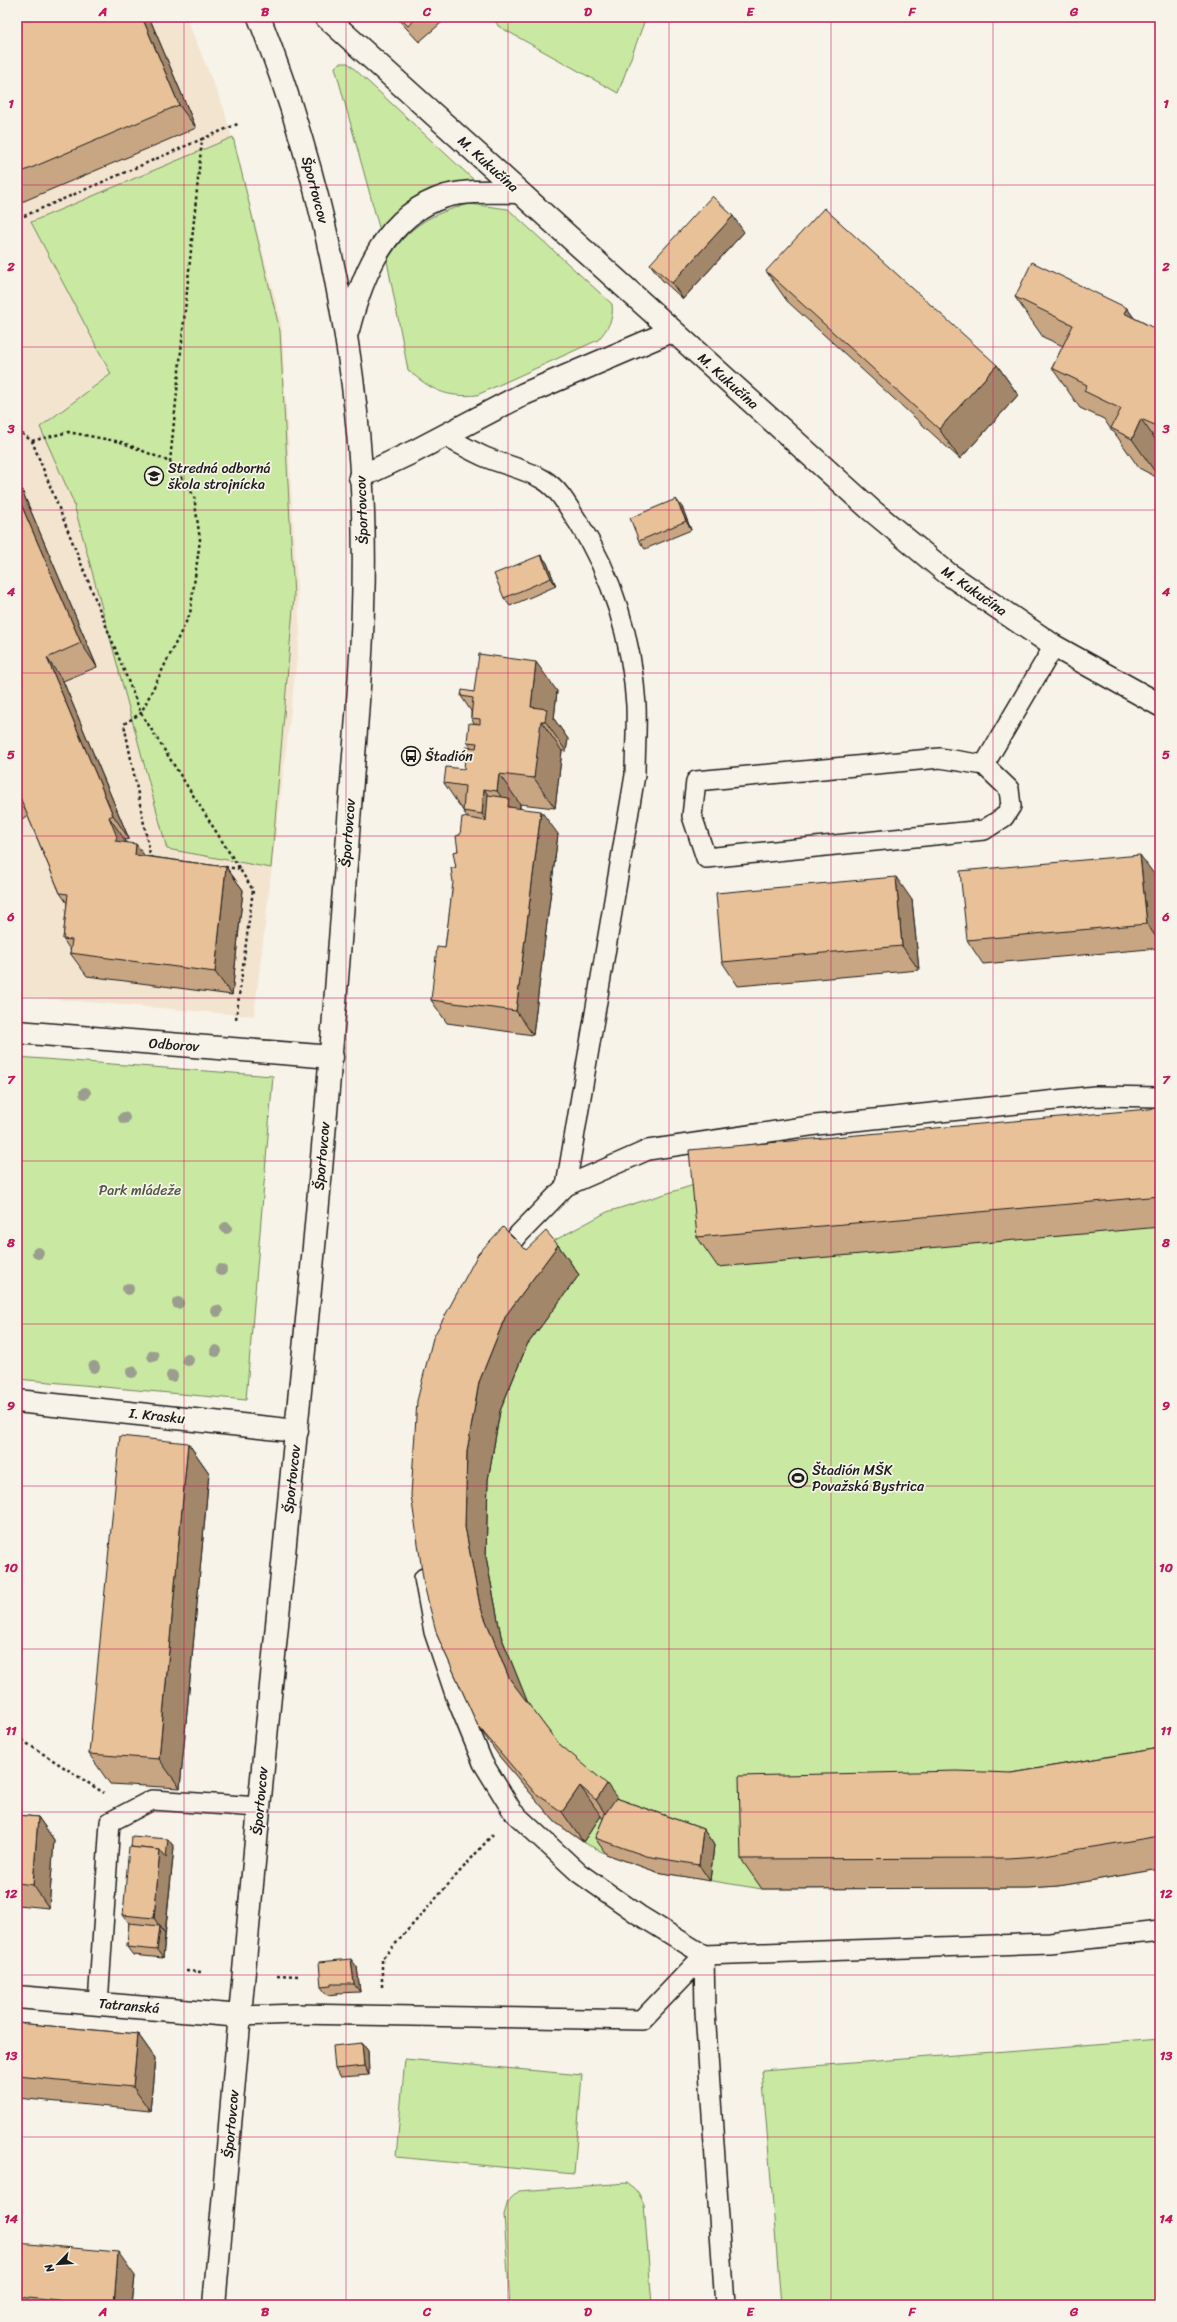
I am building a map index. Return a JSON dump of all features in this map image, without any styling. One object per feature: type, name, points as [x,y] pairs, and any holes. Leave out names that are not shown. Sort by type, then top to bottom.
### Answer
[{"type":"street","name":"Športovcov","points":[[214,2305],[259,1807],[297,1431],[332,1057],[363,607],[360,477],[356,418],[346,336],[322,215],[306,154],[286,88],[259,17]]},
{"type":"street","name":"M. Kukučína","points":[[326,17],[876,514],[947,573],[1054,646],[1160,705]]},
{"type":"street","points":[[346,336],[356,297],[369,265],[396,228],[419,209],[446,196],[477,192],[519,192]]},
{"type":"street","points":[[360,477],[556,379],[672,331]]},
{"type":"street","name":"Odborov","points":[[17,1032],[332,1057]]},
{"type":"street","name":"I. Krasku","points":[[17,1401],[297,1431]]},
{"type":"street","name":"Tatranská","points":[[17,1997],[241,2016]]},
{"type":"lane","points":[[444,436],[485,457],[533,474],[545,481],[561,495],[593,546],[602,566],[622,621],[632,659],[636,706],[635,775],[566,1186]]},
{"type":"lane","points":[[984,765],[1054,646]]},
{"type":"lane","points":[[940,758],[984,765],[1009,789],[1011,806],[1004,816],[984,830],[706,858],[692,816],[696,781],[940,758]]},
{"type":"lane","points":[[487,1276],[519,1234],[566,1186],[648,1150],[816,1125],[1095,1096],[1160,1097]]},
{"type":"lane","points":[[422,1564],[434,1632],[456,1697],[483,1763],[513,1812],[579,1873],[639,1915],[704,1955],[1050,1943],[1160,1931]]},
{"type":"lane","points":[[98,2004],[110,1822],[152,1800],[259,1807]]},
{"type":"lane","points":[[241,2016],[382,2016],[642,2020],[704,1955]]},
{"type":"lane","points":[[704,1955],[705,2012],[725,2305]]},
{"type":"path","points":[[24,216],[240,123]]},
{"type":"path","points":[[170,462],[202,139]]},
{"type":"path","points":[[17,430],[32,441],[140,713],[253,890],[236,1019]]},
{"type":"path","points":[[32,441],[68,432],[121,442],[170,462],[194,496],[200,540],[190,614],[140,713],[124,724],[152,860],[159,861]]},
{"type":"path","points":[[218,867],[240,869]]},
{"type":"path","points":[[17,1737],[93,1787],[136,1808]]},
{"type":"path","points":[[382,2016],[382,1959],[513,1812]]},
{"type":"path","points":[[186,1971],[202,1972]]},
{"type":"path","points":[[277,1975],[300,1976]]},
{"type":"shaded area","name":"Stredná odborná škola strojnícka","points":[[17,17],[186,17],[224,109],[281,319],[300,633],[254,1016],[17,996]]},
{"type":"green space","points":[[494,17],[646,17],[618,93],[498,26]]},
{"type":"green space","points":[[340,63],[348,63],[476,182],[380,231],[335,67]]},
{"type":"green space","points":[[233,137],[280,331],[294,597],[271,868],[167,849],[73,501],[40,427],[111,374],[31,222]]},
{"type":"green space","points":[[470,204],[508,209],[612,304],[612,315],[607,328],[598,340],[477,395],[466,396],[448,394],[440,391],[424,383],[408,370],[387,261],[403,239],[422,223],[444,212]]},
{"type":"green space","name":"Park mládeže","points":[[17,1057],[273,1076],[246,1400],[17,1379]]},
{"type":"green space","name":"Štadión MŠK Považská Bystrica","points":[[1160,1140],[1160,1869],[1059,1886],[1028,1888],[762,1889],[657,1872],[606,1854],[583,1842],[555,1822],[499,1756],[457,1665],[524,1257],[607,1212],[710,1180]]},
{"type":"green space","points":[[1160,2039],[1160,2305],[781,2305],[762,2070]]},
{"type":"green space","points":[[405,2059],[582,2075],[574,2174],[396,2157]]},
{"type":"green space","points":[[627,2183],[638,2192],[644,2204],[652,2305],[510,2305],[504,2215],[508,2201],[519,2191]]},
{"type":"building","points":[[17,17],[142,17],[179,105],[17,174]]},
{"type":"building","points":[[399,17],[418,17],[408,26]]},
{"type":"building","points":[[712,196],[733,216],[672,283],[650,264]]},
{"type":"building","points":[[824,208],[997,365],[939,429],[766,271]]},
{"type":"building","points":[[1032,262],[1127,308],[1124,313],[1160,331],[1160,420],[1157,426],[1141,419],[1132,439],[1111,428],[1121,409],[1084,391],[1087,385],[1052,368],[1073,325],[1015,297]]},
{"type":"building","points":[[17,495],[81,643],[47,658],[113,815],[109,817],[117,837],[115,841],[136,844],[135,855],[226,867],[215,972],[70,953],[72,940],[63,939],[68,894],[60,893],[17,790]]},
{"type":"building","points":[[676,499],[686,521],[639,541],[630,518]]},
{"type":"building","points":[[541,555],[551,578],[504,598],[494,574]]},
{"type":"building","points":[[479,654],[536,662],[531,707],[547,709],[545,721],[541,721],[534,778],[499,774],[497,791],[484,789],[482,814],[463,811],[465,786],[444,783],[446,767],[464,769],[466,747],[476,748],[477,743],[467,742],[469,723],[480,724],[480,719],[471,718],[473,698],[461,696],[462,690],[474,692]]},
{"type":"building","points":[[488,795],[509,798],[508,807],[541,811],[516,1011],[431,1000],[437,947],[445,948],[453,882],[451,868],[456,868],[453,852],[458,851],[456,836],[460,835],[462,817],[486,821]]},
{"type":"building","points":[[1140,855],[1147,924],[967,940],[960,871]]},
{"type":"building","points":[[896,877],[902,946],[722,962],[716,893]]},
{"type":"building","points":[[1160,1108],[1160,1196],[697,1237],[689,1150]]},
{"type":"building","points":[[503,1227],[526,1250],[546,1231],[558,1245],[506,1315],[479,1382],[467,1451],[465,1527],[480,1606],[509,1678],[557,1742],[607,1784],[596,1800],[580,1786],[562,1812],[534,1792],[478,1726],[437,1635],[424,1585],[411,1495],[417,1401],[433,1338],[478,1254]]},
{"type":"building","points":[[120,1436],[188,1443],[159,1759],[89,1754]]},
{"type":"building","points":[[1160,1748],[1160,1836],[1038,1856],[1008,1858],[741,1859],[739,1776],[957,1771],[1011,1773]]},
{"type":"building","points":[[616,1798],[703,1829],[699,1865],[646,1856],[595,1838],[605,1814]]},
{"type":"building","points":[[17,1815],[38,1817],[33,1885],[17,1883]]},
{"type":"building","points":[[132,1836],[168,1839],[166,1858],[160,1850],[131,1847]]},
{"type":"building","points":[[129,1847],[160,1850],[154,1918],[123,1915]]},
{"type":"building","points":[[129,1923],[160,1926],[157,1950],[127,1947]]},
{"type":"building","points":[[351,1959],[354,1984],[331,1984],[331,1986],[321,1987],[319,1962]]},
{"type":"building","points":[[17,2023],[138,2034],[133,2087],[17,2076]]},
{"type":"building","points":[[362,2043],[364,2066],[335,2069],[333,2046]]},
{"type":"building","points":[[17,2243],[118,2252],[114,2305],[17,2297]]},
{"type":"place","name":"Stredná odborná škola strojnícka","points":[[154,476]]},
{"type":"place","name":"Štadión","points":[[411,756]]},
{"type":"place","name":"Štadión MŠK Považská Bystrica","points":[[798,1478]]}]
